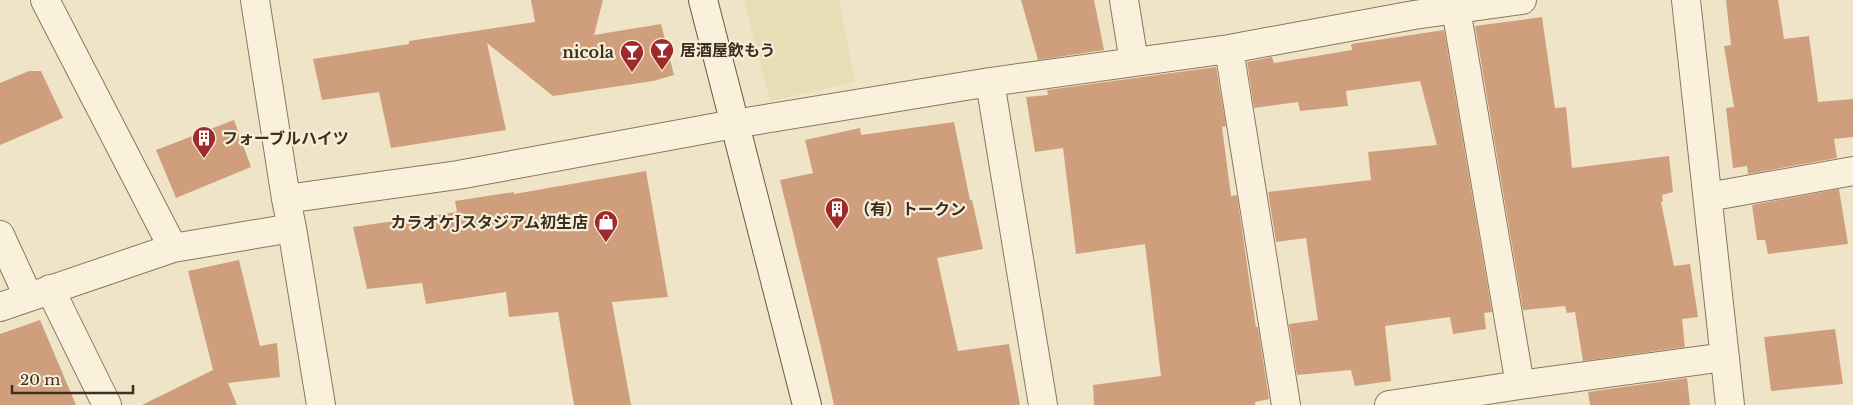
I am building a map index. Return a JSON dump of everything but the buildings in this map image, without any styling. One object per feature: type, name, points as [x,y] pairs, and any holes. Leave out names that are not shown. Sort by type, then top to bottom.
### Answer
[{"type":"street","points":[[45,0],[173,248]]},
{"type":"street","points":[[255,0],[286,199],[322,405]]},
{"type":"street","points":[[703,0],[807,405]]},
{"type":"street","points":[[1124,0],[1134,62]]},
{"type":"street","points":[[286,199],[458,174],[734,124],[990,82],[1229,49],[1412,7],[1456,10],[1522,0]]},
{"type":"street","points":[[1686,0],[1730,405]]},
{"type":"street","points":[[1456,10],[1520,385]]},
{"type":"street","points":[[1229,49],[1286,405]]},
{"type":"street","points":[[990,82],[1043,405]]},
{"type":"street","points":[[1708,197],[1853,171]]},
{"type":"street","points":[[0,307],[39,292],[173,248],[292,228]]},
{"type":"street","points":[[0,235],[39,292],[107,405]]},
{"type":"street","points":[[1389,405],[1725,357]]},
{"type":"shaded area","points":[[744,0],[839,0],[855,82],[770,101]]},
{"type":"place","name":"居酒屋飲もう","points":[[662,71]]},
{"type":"place","name":"nicola","points":[[632,73]]},
{"type":"place","name":"フォーブルハイツ","points":[[204,159]]},
{"type":"place","name":"（有）トークン","points":[[837,230]]},
{"type":"place","name":"カラオケJスタジアム初生店","points":[[606,243]]}]
